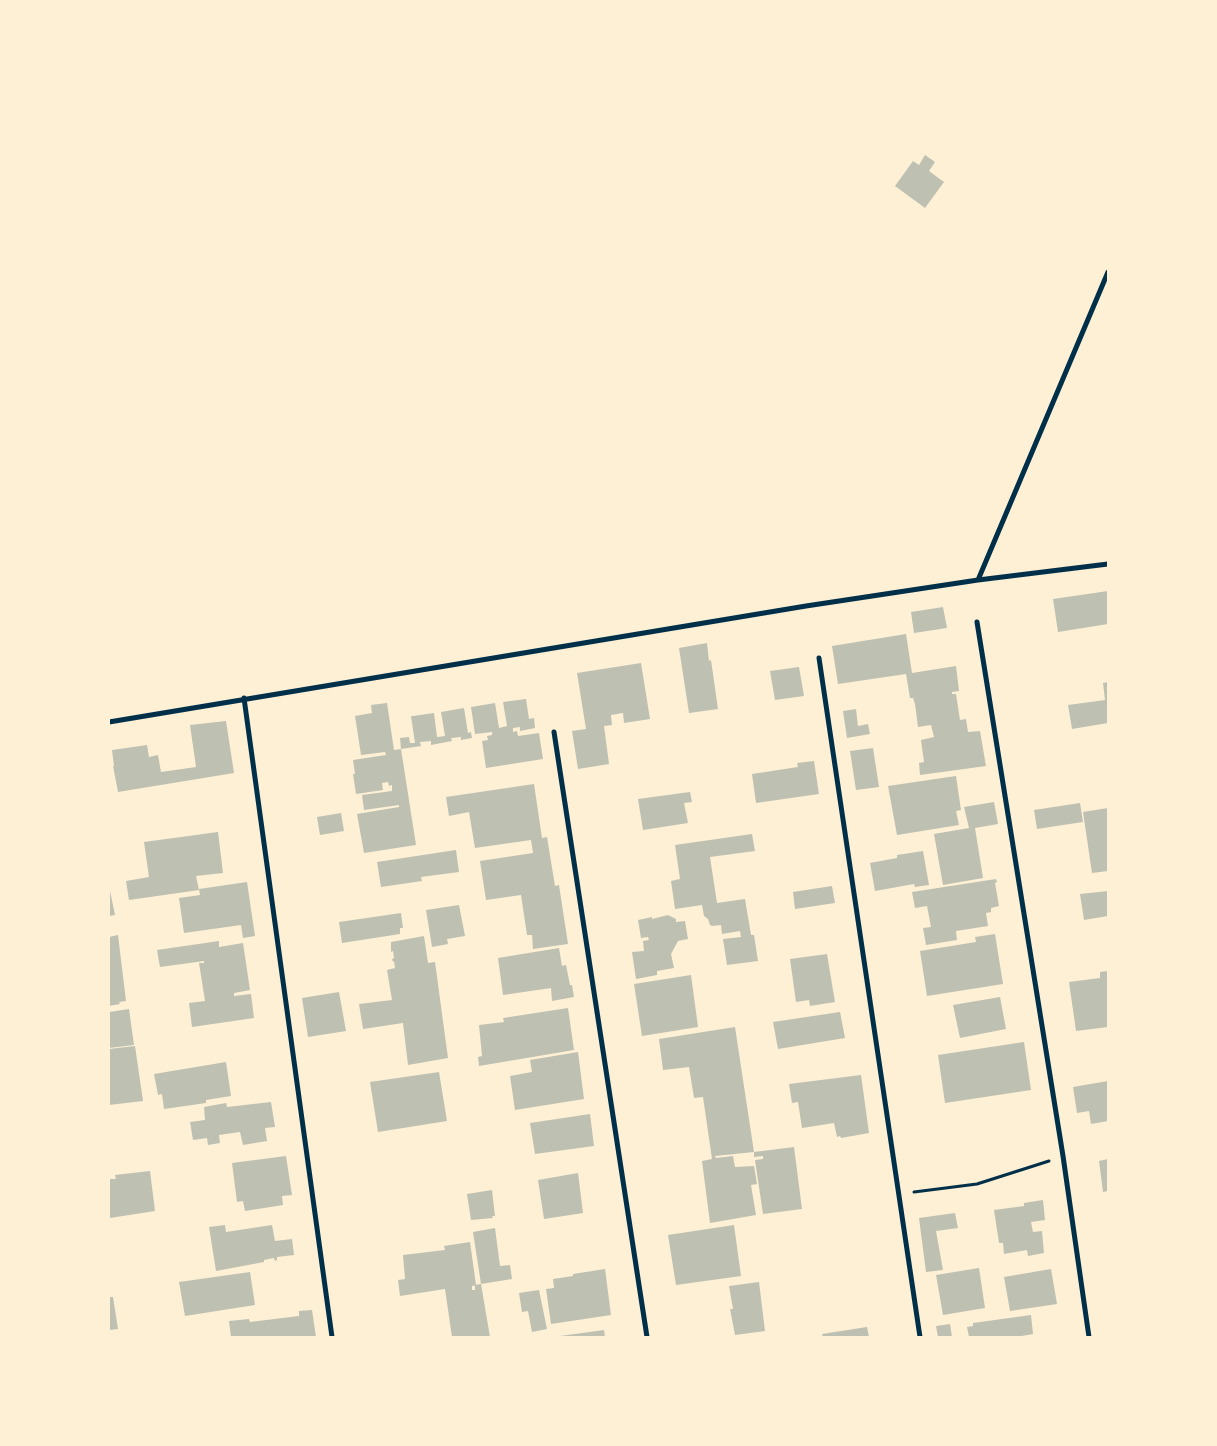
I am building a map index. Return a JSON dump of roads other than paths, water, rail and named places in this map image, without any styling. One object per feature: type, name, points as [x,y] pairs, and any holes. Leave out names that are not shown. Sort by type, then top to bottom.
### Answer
[{"type":"street","points":[[978,580],[1108,272]]},
{"type":"street","points":[[109,722],[244,698],[978,580],[1108,564]]},
{"type":"street","points":[[977,622],[1063,1156],[1089,1337]]},
{"type":"street","points":[[819,658],[920,1337]]},
{"type":"street","points":[[244,698],[332,1337]]},
{"type":"street","points":[[554,732],[647,1337]]}]
